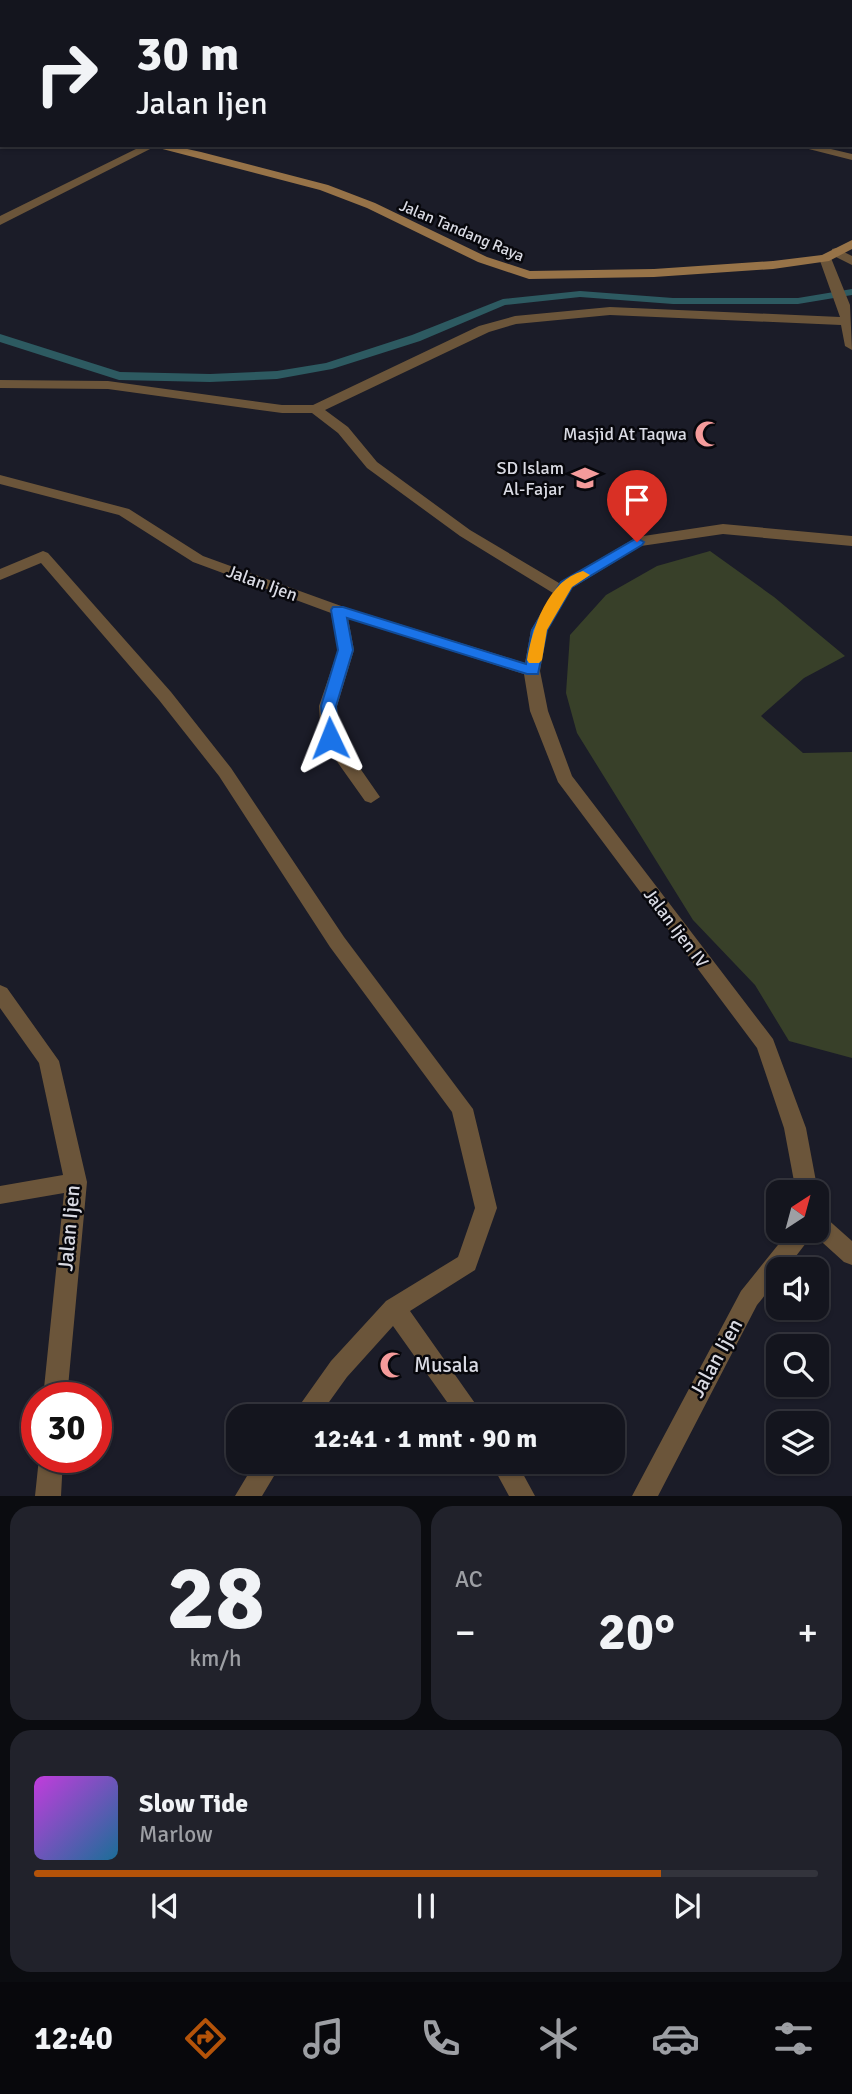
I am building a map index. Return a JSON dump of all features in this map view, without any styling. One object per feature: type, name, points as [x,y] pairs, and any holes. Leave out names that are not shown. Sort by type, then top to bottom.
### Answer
[{"type":"street","points":[[0,221],[148,147]]},
{"type":"street","name":"Jalan Tandang Raya","points":[[161,147],[254,167],[351,197],[419,231],[512,271],[529,275],[720,269],[831,255],[852,244]]},
{"type":"street","points":[[807,147],[852,157]]},
{"type":"street","points":[[852,261],[831,255],[852,346]]},
{"type":"street","points":[[0,384],[108,385],[282,409],[315,409],[484,329],[515,320],[610,312],[848,321]]},
{"type":"street","points":[[315,409],[343,430],[372,465],[465,533],[562,592],[566,585],[637,542],[723,529],[852,541]]},
{"type":"street","name":"Jalan Ijen","points":[[0,479],[124,512],[198,559],[338,610],[532,671]]},
{"type":"street","points":[[0,575],[43,556],[165,696],[225,772],[337,942],[462,1109],[486,1208],[467,1264],[394,1308],[339,1369],[313,1404]]},
{"type":"street","name":"Jalan Ijen IV","points":[[562,592],[539,630],[532,671],[539,711],[564,778],[766,1045],[795,1128],[805,1180]]},
{"type":"street","points":[[338,610],[346,650],[328,706],[330,738],[371,797]]},
{"type":"street","name":"Jalan Ijen","points":[[0,992],[49,1061],[76,1182],[57,1382]]},
{"type":"street","points":[[0,1195],[76,1182]]},
{"type":"street","points":[[830,1236],[852,1255]]},
{"type":"street","name":"Jalan Ijen","points":[[644,1496],[749,1298],[793,1243]]},
{"type":"street","points":[[394,1308],[463,1404]]},
{"type":"street","points":[[48,1496],[50,1473]]},
{"type":"street","points":[[247,1496],[262,1474]]},
{"type":"street","points":[[510,1474],[523,1496]]},
{"type":"green space","points":[[710,551],[774,597],[845,656],[804,678],[761,716],[803,753],[852,752],[852,1058],[789,1041],[755,985],[693,920],[577,733],[566,693],[570,635],[606,595],[657,566]]},
{"type":"waterway","points":[[0,338],[119,376],[210,378],[277,375],[328,366],[416,338],[503,302],[580,294],[673,301],[798,301],[852,292]]},
{"type":"slow traffic","points":[[534,660],[539,630],[566,585],[583,575]]},
{"type":"place","name":"Masjid At Taqwa","points":[[708,434]]},
{"type":"place","name":"SD Islam Al-Fajar","points":[[585,478]]},
{"type":"place","name":"Musala","points":[[393,1365]]},
{"type":"route","points":[[330,738],[328,706],[346,650],[338,610],[532,671],[539,630],[566,585],[637,542]]}]
